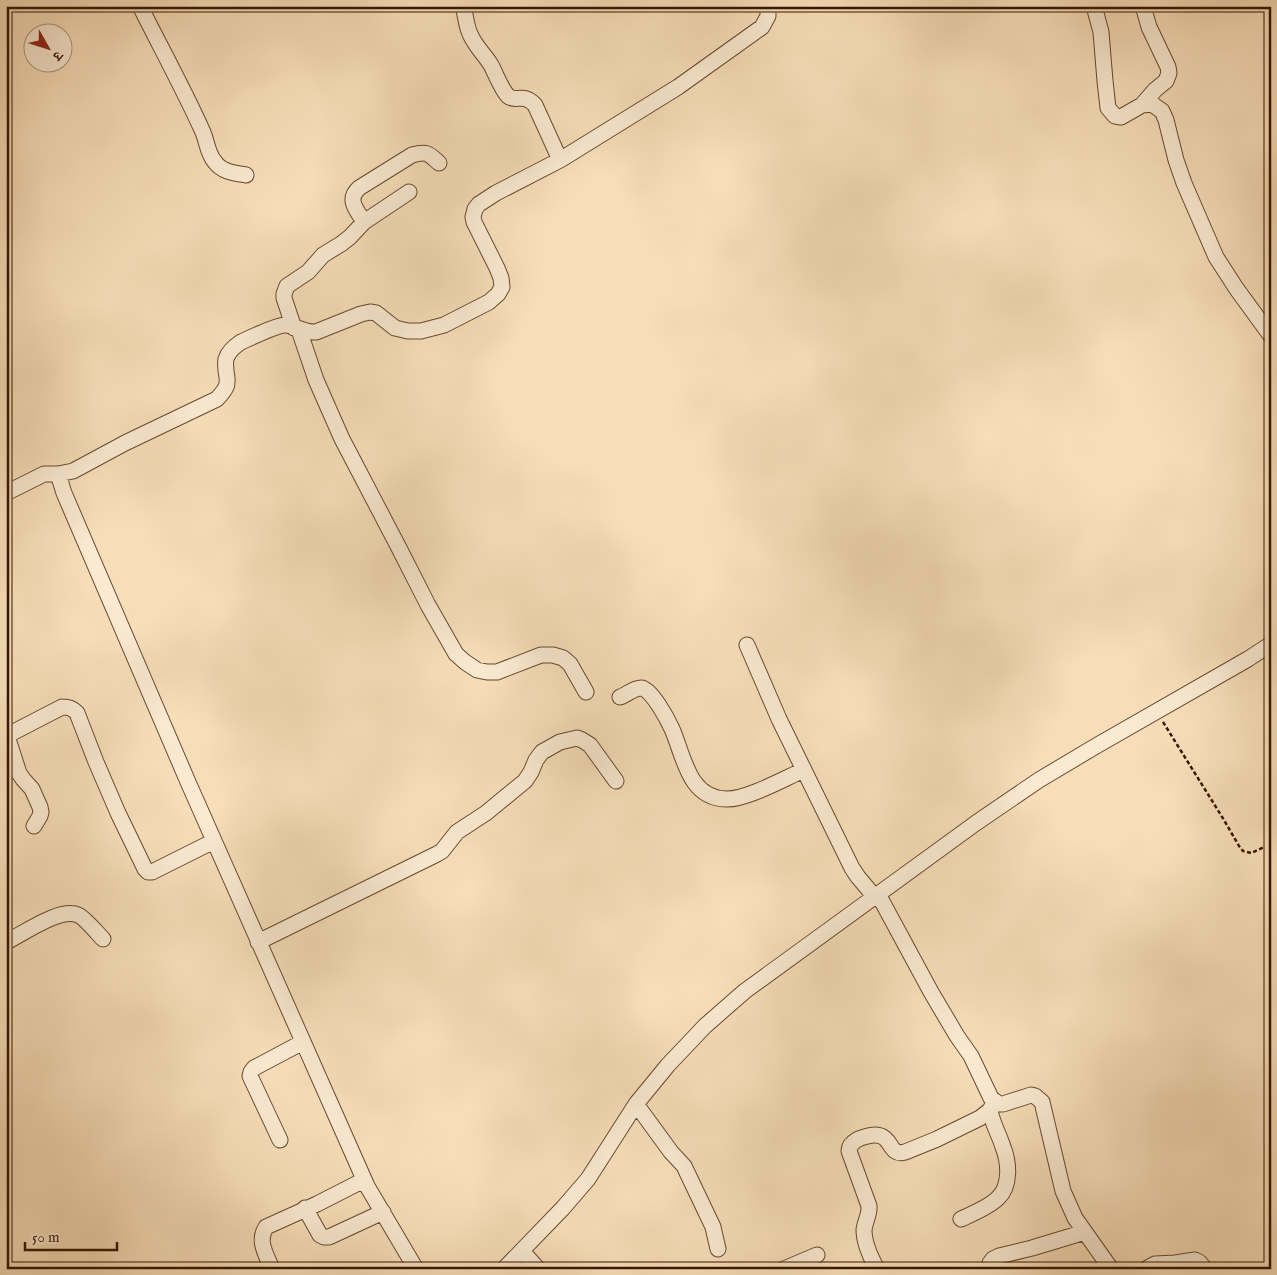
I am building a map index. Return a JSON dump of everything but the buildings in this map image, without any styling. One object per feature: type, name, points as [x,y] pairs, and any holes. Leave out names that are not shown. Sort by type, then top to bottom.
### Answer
[{"type":"street","points":[[140,6],[204,132],[212,159],[216,164],[229,172],[246,175]]},
{"type":"street","points":[[464,6],[470,36],[490,63],[505,92],[510,97],[525,98],[535,105],[560,160]]},
{"type":"street","points":[[6,493],[44,474],[73,471],[125,443],[217,399],[227,388],[228,381],[225,364],[226,358],[232,350],[240,343],[276,327],[284,325],[316,332],[370,312],[376,313],[395,328],[408,332],[421,331],[444,325],[489,302],[498,294],[502,287],[502,278],[474,222],[475,209],[479,204],[496,193],[560,160],[678,87],[762,27],[768,16],[768,6]]},
{"type":"street","points":[[1094,6],[1101,32],[1108,108],[1115,116],[1121,117],[1142,105],[1166,81],[1169,74],[1168,67],[1149,27],[1142,6]]},
{"type":"street","points":[[1142,105],[1152,104],[1162,112],[1184,183],[1216,257],[1271,336]]},
{"type":"street","points":[[364,222],[352,199],[359,188],[412,155],[422,152],[428,153],[439,163]]},
{"type":"street","points":[[410,192],[364,222],[350,238],[323,255],[308,272],[287,286],[284,298],[316,380],[342,439],[428,605],[456,654],[477,670],[487,672],[498,672],[541,655],[553,655],[563,658],[570,664],[586,692]]},
{"type":"street","points":[[58,474],[64,493],[214,841],[364,1180],[416,1269]]},
{"type":"street","points":[[504,1269],[563,1208],[588,1179],[636,1104],[668,1065],[705,1026],[745,991],[1038,780],[1271,644]]},
{"type":"street","points":[[747,645],[779,719],[852,868],[876,895],[930,992],[971,1056],[991,1098],[993,1124],[1006,1155],[1008,1175],[1003,1192],[995,1202],[961,1219]]},
{"type":"street","points":[[620,698],[639,688],[647,690],[652,695],[672,728],[686,768],[693,781],[706,793],[717,798],[731,799],[749,795],[804,770]]},
{"type":"street","points":[[34,826],[40,816],[40,808],[32,789],[19,773],[6,736],[62,707],[69,707],[77,713],[118,813],[148,872],[152,872],[214,841]]},
{"type":"street","points":[[258,942],[442,851],[457,832],[486,813],[525,781],[542,752],[560,742],[577,738],[590,745],[616,780]]},
{"type":"street","points":[[6,942],[50,919],[68,914],[77,914],[103,939]]},
{"type":"street","points":[[280,1140],[250,1076],[254,1068],[303,1042]]},
{"type":"street","points":[[877,1269],[865,1239],[864,1231],[870,1210],[849,1151],[851,1144],[859,1138],[876,1135],[884,1137],[894,1150],[902,1153],[980,1118],[992,1106],[1031,1095],[1039,1098],[1042,1102],[1063,1192],[1076,1218],[1111,1269]]},
{"type":"street","points":[[636,1104],[671,1152],[684,1166],[713,1227],[718,1249]]},
{"type":"street","points":[[272,1269],[261,1238],[266,1227],[364,1180]]},
{"type":"street","points":[[305,1208],[320,1235],[324,1237],[330,1237],[383,1212]]},
{"type":"street","points":[[989,1269],[993,1259],[999,1256],[1085,1232]]},
{"type":"street","points":[[522,1251],[538,1269]]},
{"type":"street","points":[[784,1269],[817,1255]]},
{"type":"street","points":[[1146,1269],[1155,1264],[1194,1260],[1199,1262],[1205,1269]]},
{"type":"path","points":[[1157,712],[1239,846],[1244,851],[1251,853],[1271,844]]}]
